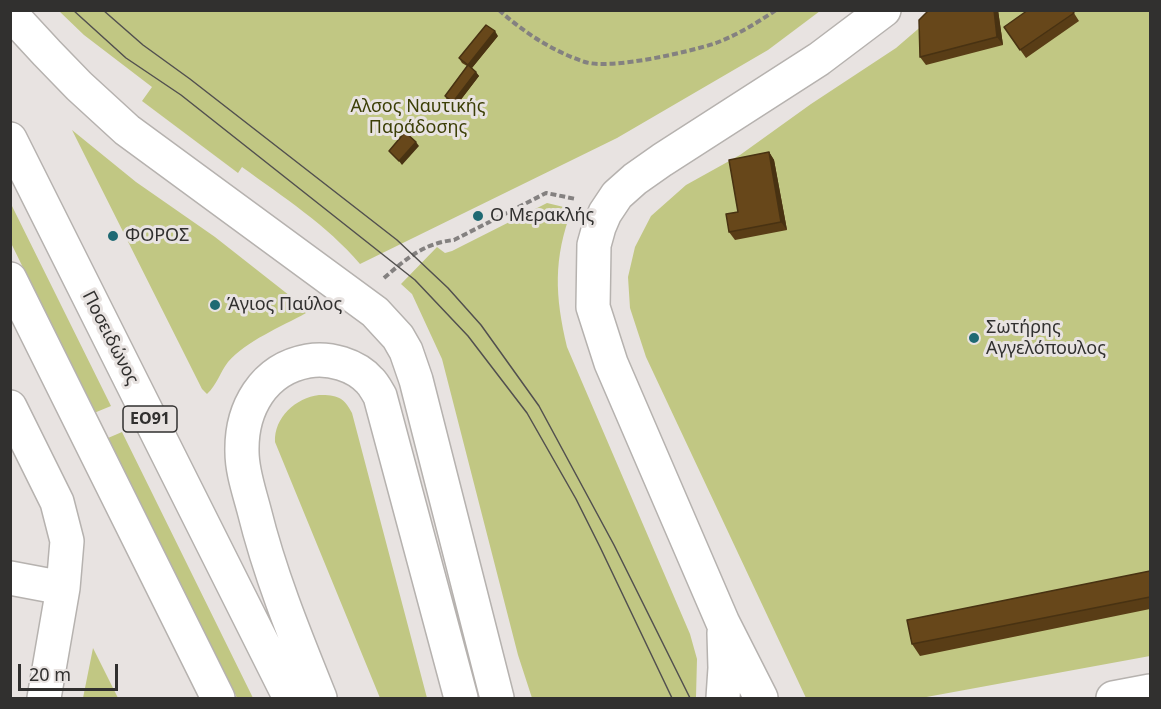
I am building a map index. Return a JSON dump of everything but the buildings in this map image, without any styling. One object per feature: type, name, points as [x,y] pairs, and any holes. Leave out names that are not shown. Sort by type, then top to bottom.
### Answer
[{"type":"main road","points":[[761,699],[723,623],[611,363],[593,306],[594,245],[605,213],[617,195],[635,179],[819,59],[884,10]]},
{"type":"main road","points":[[10,13],[79,86],[127,130],[366,304],[398,337],[406,351],[416,380],[497,699]]},
{"type":"main road","name":"Ποσειδώνος","points":[[10,139],[290,699]]},
{"type":"main road","points":[[10,279],[218,699]]},
{"type":"main road","points":[[320,699],[280,597],[260,537],[245,477],[242,453],[247,414],[262,388],[271,377],[284,369],[297,363],[313,360],[328,360],[357,370],[370,380],[380,396],[461,699]]},
{"type":"main road","points":[[10,407],[57,502],[67,541],[63,588],[44,699]]},
{"type":"main road","points":[[10,578],[63,588]]},
{"type":"main road","points":[[723,623],[725,668],[723,699]]},
{"type":"main road","points":[[1113,699],[1150,691]]},
{"type":"path","points":[[499,10],[516,26],[551,47],[587,62],[614,64],[693,50],[717,42],[744,30],[776,10]]},
{"type":"path","points":[[383,279],[412,254],[443,241],[453,240],[546,193],[582,200]]},
{"type":"green space","name":"Αλσος Ναυτικής Παράδοσης","points":[[59,11],[820,11],[768,50],[617,138],[360,264],[319,224],[289,201],[242,167],[238,173],[142,101],[152,87],[84,35]]},
{"type":"green space","points":[[939,11],[1150,11],[1150,656],[921,698],[806,698],[646,357],[630,308],[628,277],[635,247],[651,216],[686,185],[740,155],[811,104],[896,48]]},
{"type":"green space","points":[[72,130],[136,182],[215,237],[299,303],[306,313],[235,354],[207,394],[202,389]]},
{"type":"green space","points":[[10,202],[111,406],[94,413],[11,243]]},
{"type":"green space","points":[[547,203],[572,209],[562,244],[558,278],[560,311],[567,347],[690,634],[697,659],[696,697],[694,698],[532,698],[518,655],[442,359],[412,294],[401,284],[437,247],[445,253],[452,251]]},
{"type":"green space","points":[[319,395],[339,398],[346,403],[352,413],[427,698],[380,698],[275,442],[278,425],[288,410],[302,400]]},
{"type":"green space","points":[[122,432],[253,698],[237,698],[108,438]]},
{"type":"green space","points":[[93,648],[118,698],[83,698]]},
{"type":"tram line","points":[[73,10],[126,58],[181,95],[415,280],[468,336],[527,413],[576,499],[672,698]]},
{"type":"tram line","points":[[103,10],[143,45],[397,240],[448,288],[481,325],[539,406],[614,545],[690,698]]},
{"type":"place","name":"Ο Μερακλής","points":[[478,216]]},
{"type":"place","name":"ΦΟΡΟΣ","points":[[113,236]]},
{"type":"place","name":"Άγιος Παύλος","points":[[215,305]]},
{"type":"place","name":"Σωτήρης Αγγελόπουλος","points":[[974,338]]}]
